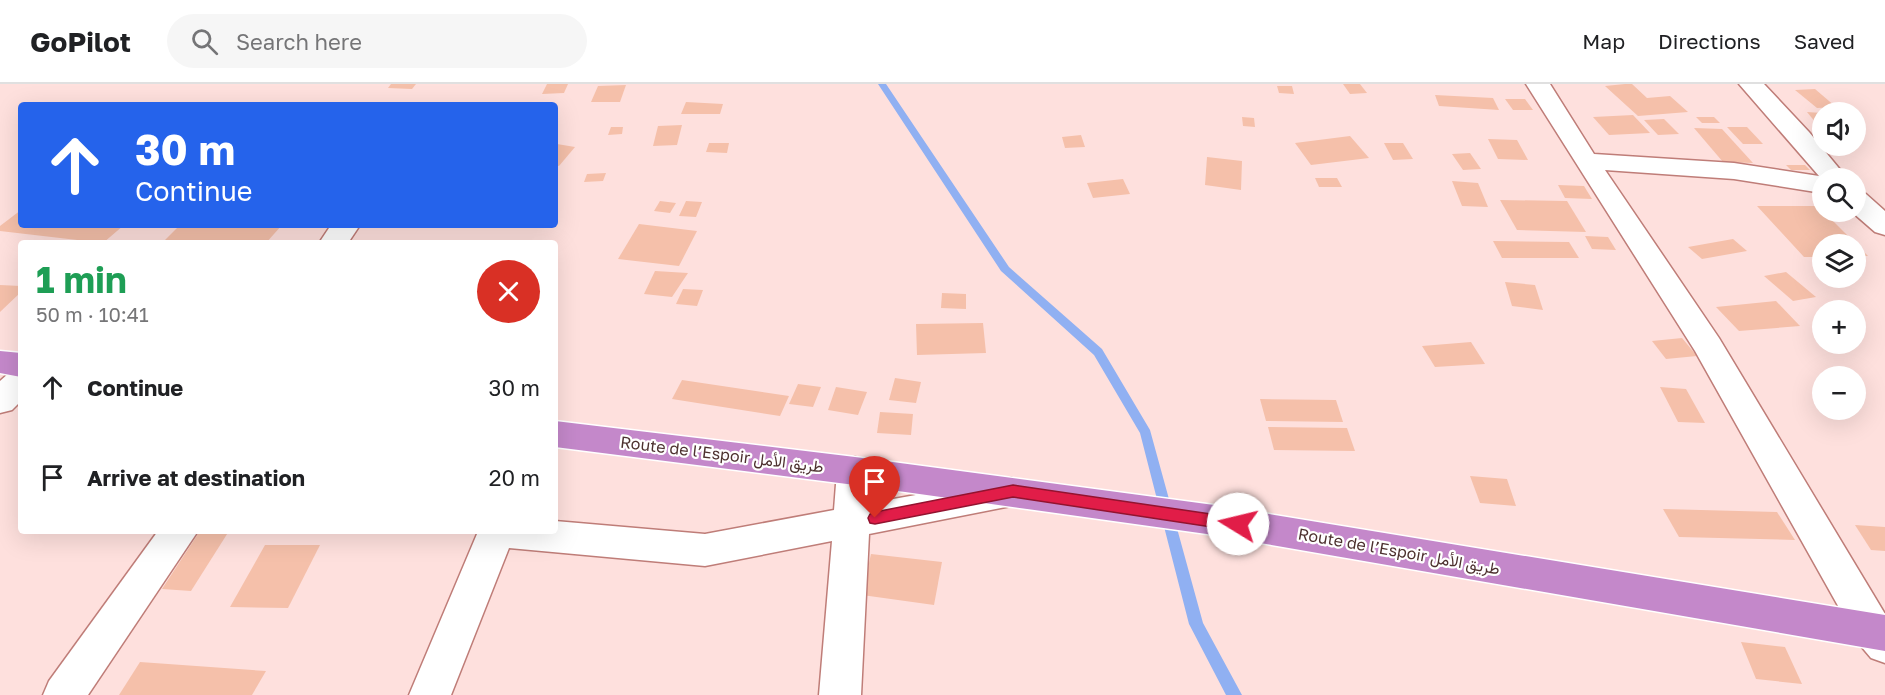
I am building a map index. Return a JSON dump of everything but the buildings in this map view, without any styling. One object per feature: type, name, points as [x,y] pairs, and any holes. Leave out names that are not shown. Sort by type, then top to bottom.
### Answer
[{"type":"highway","points":[[0,362],[18,365]]},
{"type":"highway","name":"Route de l’Espoir طريق الأمل","points":[[558,434],[1013,491],[1214,520],[1881,637]]},
{"type":"street","points":[[1538,84],[1708,346],[1881,637]]},
{"type":"street","points":[[1751,84],[1826,168]]},
{"type":"street","points":[[1586,161],[1734,171],[1812,183]]},
{"type":"street","points":[[0,401],[18,384]]},
{"type":"street","points":[[840,695],[855,471]]},
{"type":"street","points":[[529,534],[705,550],[1013,491]]},
{"type":"street","points":[[64,695],[177,534]]},
{"type":"street","points":[[430,695],[495,534]]},
{"type":"waterway","points":[[882,84],[1005,269],[1098,352],[1146,433],[1196,624],[1234,695]]},
{"type":"route","points":[[875,518],[1013,491],[1238,524]]}]
